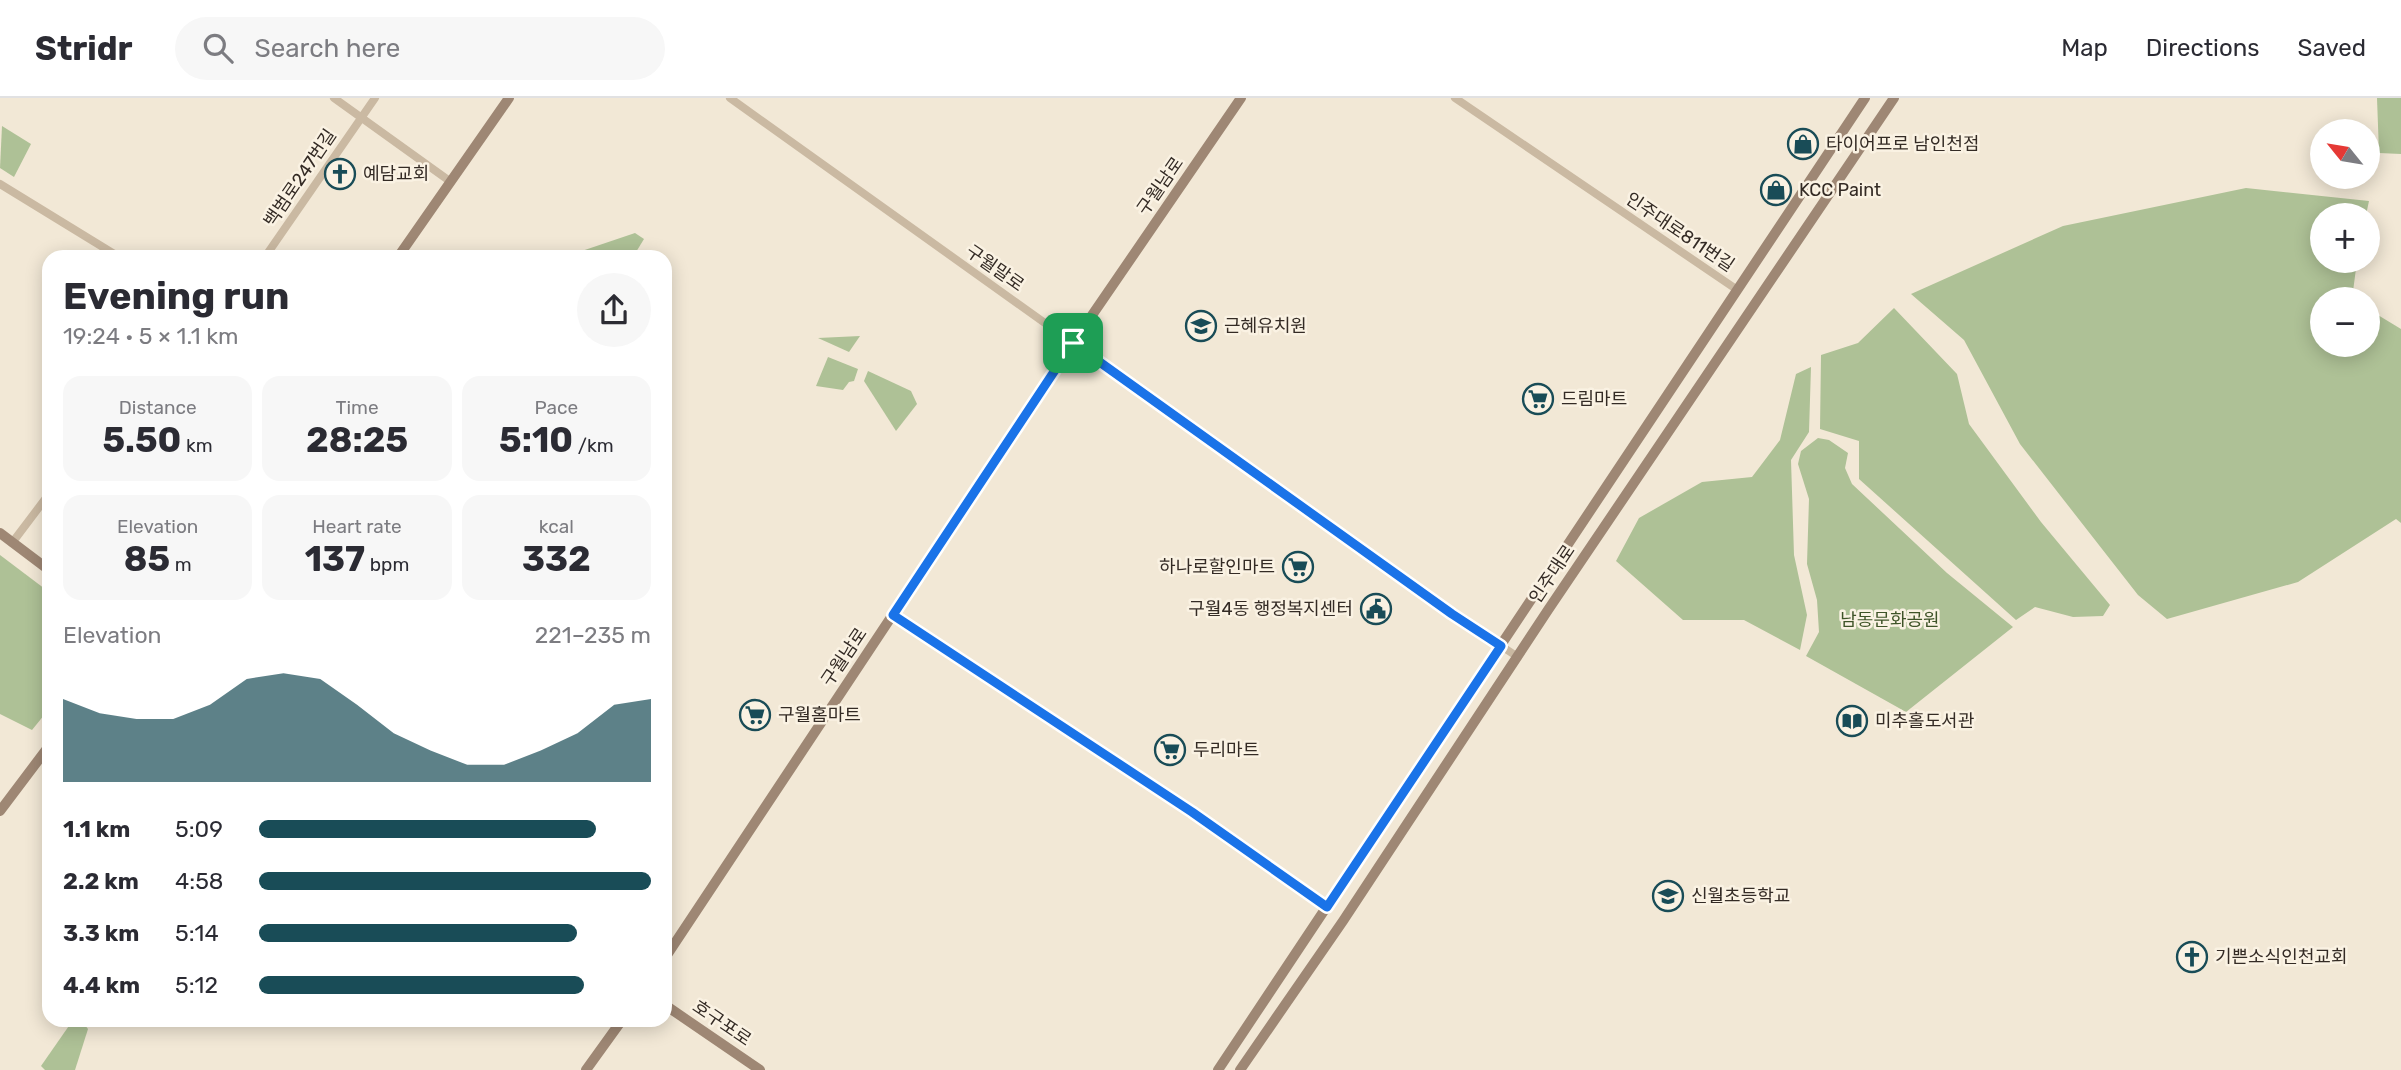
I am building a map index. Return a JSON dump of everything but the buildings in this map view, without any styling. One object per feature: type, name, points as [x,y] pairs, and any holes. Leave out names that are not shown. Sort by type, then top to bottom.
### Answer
[{"type":"main road","points":[[403,250],[509,98]]},
{"type":"main road","name":"구월남로","points":[[672,947],[1073,343],[1241,98]]},
{"type":"main road","name":"인주대로","points":[[1218,1070],[1865,98]]},
{"type":"main road","name":"인주대로","points":[[1240,1070],[1343,921],[1894,98]]},
{"type":"main road","points":[[0,533],[42,565]]},
{"type":"main road","points":[[0,811],[42,755]]},
{"type":"main road","name":"호구포로","points":[[672,1010],[760,1070]]},
{"type":"main road","points":[[586,1070],[617,1027]]},
{"type":"street","points":[[334,98],[451,182]]},
{"type":"street","name":"백범로247번길","points":[[270,250],[375,98]]},
{"type":"street","name":"구월말로","points":[[730,98],[1442,607],[1518,657]]},
{"type":"street","name":"인주대로811번길","points":[[1455,98],[1736,289]]},
{"type":"street","points":[[0,184],[108,250]]},
{"type":"street","points":[[12,543],[42,503]]},
{"type":"street","points":[[893,615],[1192,812],[1327,907]]},
{"type":"green space","points":[[2377,98],[2401,98],[2401,154],[2380,153],[2380,119],[2378,119]]},
{"type":"green space","points":[[2,126],[31,144],[14,177],[0,168]]},
{"type":"green space","points":[[2246,188],[2369,201],[2310,203],[2310,273],[2355,273],[2354,287],[2310,287],[2310,357],[2380,357],[2380,316],[2401,329],[2401,523],[2396,519],[2298,582],[2167,619],[2138,595],[2020,444],[1964,340],[1911,294],[2063,226]]},
{"type":"green space","points":[[635,233],[644,239],[637,250],[585,250]]},
{"type":"green space","points":[[1894,308],[1957,374],[1969,424],[2041,522],[2110,605],[2103,616],[2073,617],[2035,607],[2016,620],[1859,479],[1859,441],[1820,429],[1821,355],[1858,343]]},
{"type":"green space","points":[[860,336],[849,352],[818,338]]},
{"type":"green space","points":[[828,357],[858,369],[854,381],[849,382],[843,390],[816,386]]},
{"type":"green space","points":[[1811,367],[1809,432],[1791,460],[1794,555],[1807,615],[1800,650],[1744,620],[1683,620],[1616,561],[1639,518],[1702,482],[1752,477],[1780,440],[1796,374]]},
{"type":"green space","points":[[868,371],[911,391],[917,404],[896,431],[864,381]]},
{"type":"green space","name":"남동문화공원","points":[[1818,438],[1829,440],[1848,453],[1845,468],[1852,484],[1947,573],[2013,627],[1906,712],[1806,656],[1819,632],[1817,600],[1807,564],[1809,499],[1798,464],[1801,451]]},
{"type":"green space","points":[[0,555],[42,587],[42,718],[32,730],[0,714]]},
{"type":"green space","points":[[68,1027],[86,1027],[75,1070],[45,1070],[41,1066]]},
{"type":"place","name":"타이어프로 남인천점","points":[[1803,144]]},
{"type":"place","name":"예담교회","points":[[340,174]]},
{"type":"place","name":"KCC Paint","points":[[1776,190]]},
{"type":"place","name":"근혜유치원","points":[[1201,326]]},
{"type":"place","name":"드림마트","points":[[1538,399]]},
{"type":"place","name":"하나로할인마트","points":[[1298,567]]},
{"type":"place","name":"구월4동 행정복지센터","points":[[1376,609]]},
{"type":"place","name":"구월홈마트","points":[[755,715]]},
{"type":"place","name":"미추홀도서관","points":[[1852,721]]},
{"type":"place","name":"두리마트","points":[[1170,750]]},
{"type":"place","name":"신월초등학교","points":[[1668,896]]},
{"type":"place","name":"기쁜소식인천교회","points":[[2192,957]]},
{"type":"route","points":[[1073,343],[1452,614],[1501,646],[1327,907],[1192,812],[893,615],[1073,343]]}]
